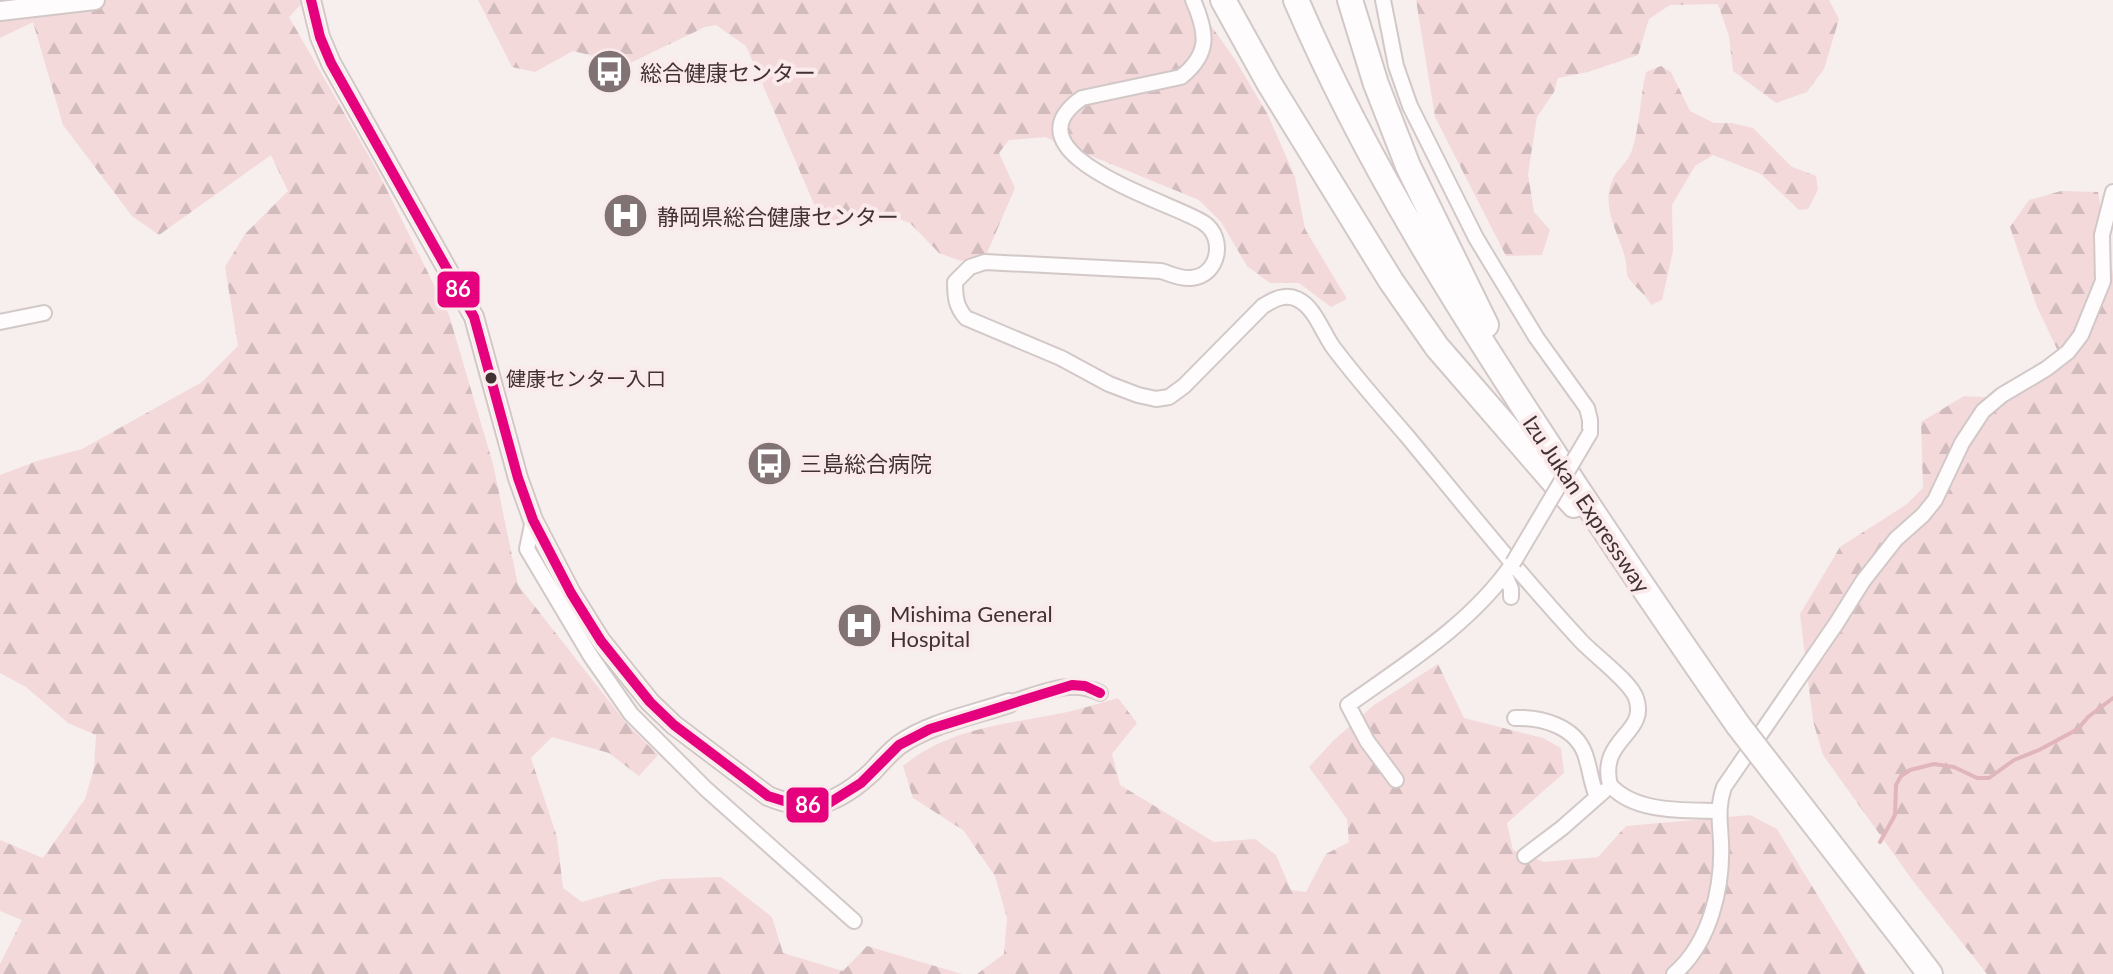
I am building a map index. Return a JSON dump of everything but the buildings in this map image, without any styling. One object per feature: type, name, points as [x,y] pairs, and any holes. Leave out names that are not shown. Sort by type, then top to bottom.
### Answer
[{"type":"highway","points":[[1223,0],[1293,122],[1391,281],[1437,347],[1484,398],[1541,470],[1616,550]]},
{"type":"highway","name":"Izu Jukan Expressway","points":[[1296,0],[1341,96],[1432,264],[1494,365],[1616,550],[1738,725],[1928,972]]},
{"type":"highway","points":[[1350,0],[1376,84],[1408,166],[1456,268],[1557,458]]},
{"type":"street","points":[[0,11],[95,0]]},
{"type":"street","points":[[311,0],[320,37],[331,63],[437,246],[474,317],[518,478],[533,520],[571,593],[624,672],[674,725],[750,785],[781,802],[811,806],[829,803],[861,783],[899,745],[930,729],[1072,685],[1085,686],[1100,693]]},
{"type":"street","points":[[1193,0],[1206,39],[1194,67],[1181,77],[1082,98],[1064,116],[1061,130],[1066,145],[1076,159],[1135,193],[1206,224],[1214,235],[1216,262],[1207,272],[1193,278],[1177,277],[1161,271],[985,262],[970,267],[955,282],[959,310],[966,318],[1061,358],[1109,384],[1156,399],[1169,397],[1184,386],[1263,306],[1279,297],[1295,297],[1308,306],[1332,345],[1509,569],[1629,686],[1636,697],[1637,718],[1610,753],[1607,763],[1610,785],[1630,801],[1644,805],[1718,811]]},
{"type":"street","points":[[1383,0],[1396,66],[1410,106],[1476,238],[1536,337],[1587,408],[1590,420],[1590,433],[1509,569],[1477,607],[1348,705],[1367,741],[1396,780]]},
{"type":"street","points":[[1674,974],[1702,937],[1716,897],[1721,860],[1718,811],[1724,787],[1829,636],[1863,581],[1896,539],[1935,500],[1962,443],[1983,411],[2057,360],[2081,335],[2103,281],[2102,235],[2113,192]]},
{"type":"street","points":[[0,322],[44,313]]},
{"type":"street","points":[[533,520],[527,549],[590,655],[631,714],[706,789],[854,921]]},
{"type":"street","points":[[1509,569],[1511,597]]},
{"type":"street","points":[[1515,718],[1531,717],[1552,723],[1581,744],[1597,797]]},
{"type":"street","points":[[1525,856],[1610,785]]},
{"type":"green space","points":[[0,0],[305,0],[289,17],[378,172],[449,315],[493,464],[518,585],[627,724],[658,755],[639,776],[609,753],[552,737],[531,758],[557,837],[563,888],[582,902],[662,879],[721,877],[772,917],[783,953],[843,971],[867,946],[962,974],[0,974],[0,964],[22,920],[0,911],[0,840],[43,858],[85,799],[94,768],[96,735],[68,723],[26,687],[0,673],[0,475],[82,449],[202,382],[238,346],[225,267],[245,234],[288,191],[271,155],[159,235],[132,216],[63,125],[33,22],[0,38]]},
{"type":"green space","points":[[478,0],[1193,0],[1236,61],[1268,115],[1295,177],[1305,229],[1347,299],[1331,307],[1299,283],[1270,283],[1247,266],[1221,222],[1199,200],[1045,137],[1009,140],[999,153],[1015,188],[987,253],[961,261],[939,253],[910,223],[874,210],[835,228],[823,225],[746,46],[716,25],[705,27],[622,67],[606,59],[573,51],[535,72],[512,67]]},
{"type":"green space","points":[[1416,0],[1829,0],[1839,19],[1824,69],[1807,92],[1776,103],[1733,71],[1729,36],[1718,4],[1670,5],[1649,19],[1638,55],[1588,72],[1558,78],[1554,92],[1537,117],[1528,174],[1534,212],[1550,230],[1542,255],[1506,256],[1435,117]]},
{"type":"green space","points":[[1661,66],[1671,72],[1690,111],[1714,123],[1753,128],[1792,167],[1816,176],[1818,190],[1808,209],[1799,210],[1761,174],[1713,155],[1695,166],[1672,205],[1673,251],[1662,300],[1651,305],[1628,277],[1626,260],[1612,221],[1609,191],[1616,173],[1632,150],[1646,72]]},
{"type":"green space","points":[[2061,191],[2098,192],[2113,274],[2113,974],[1987,974],[1913,881],[1823,755],[1813,721],[1800,614],[1840,547],[1907,504],[1923,488],[1921,422],[1964,396],[2013,399],[2058,351],[2037,307],[2010,227],[2029,200]]},
{"type":"green space","points":[[1438,664],[1464,718],[1543,738],[1561,748],[1564,773],[1507,823],[1513,850],[1544,862],[1598,857],[1626,826],[1750,815],[1777,829],[1866,974],[977,974],[1004,954],[1007,918],[995,876],[963,830],[913,798],[903,766],[921,753],[979,729],[1063,713],[1118,698],[1137,723],[1112,754],[1120,785],[1214,842],[1255,839],[1276,855],[1291,890],[1306,892],[1326,854],[1349,842],[1347,819],[1309,767],[1374,705]]},
{"type":"waterway","points":[[1880,842],[1895,815],[1896,785],[1901,776],[1910,770],[1934,764],[1954,767],[1977,778],[1989,778],[2014,760],[2078,729],[2113,698]]},
{"type":"transit line","name":"86","points":[[311,0],[320,37],[331,63],[474,317],[518,478],[533,520],[571,593],[601,641],[650,702],[674,725],[768,796],[800,806],[829,803],[861,783],[899,745],[930,729],[1072,685],[1085,686],[1100,693]]},
{"type":"place","name":"総合健康センター","points":[[609,72]]},
{"type":"place","name":"静岡県総合健康センター","points":[[626,216]]},
{"type":"place","name":"健康センター入口","points":[[491,378]]},
{"type":"place","name":"三島総合病院","points":[[769,463]]},
{"type":"place","name":"Mishima General Hospital","points":[[859,626]]}]
